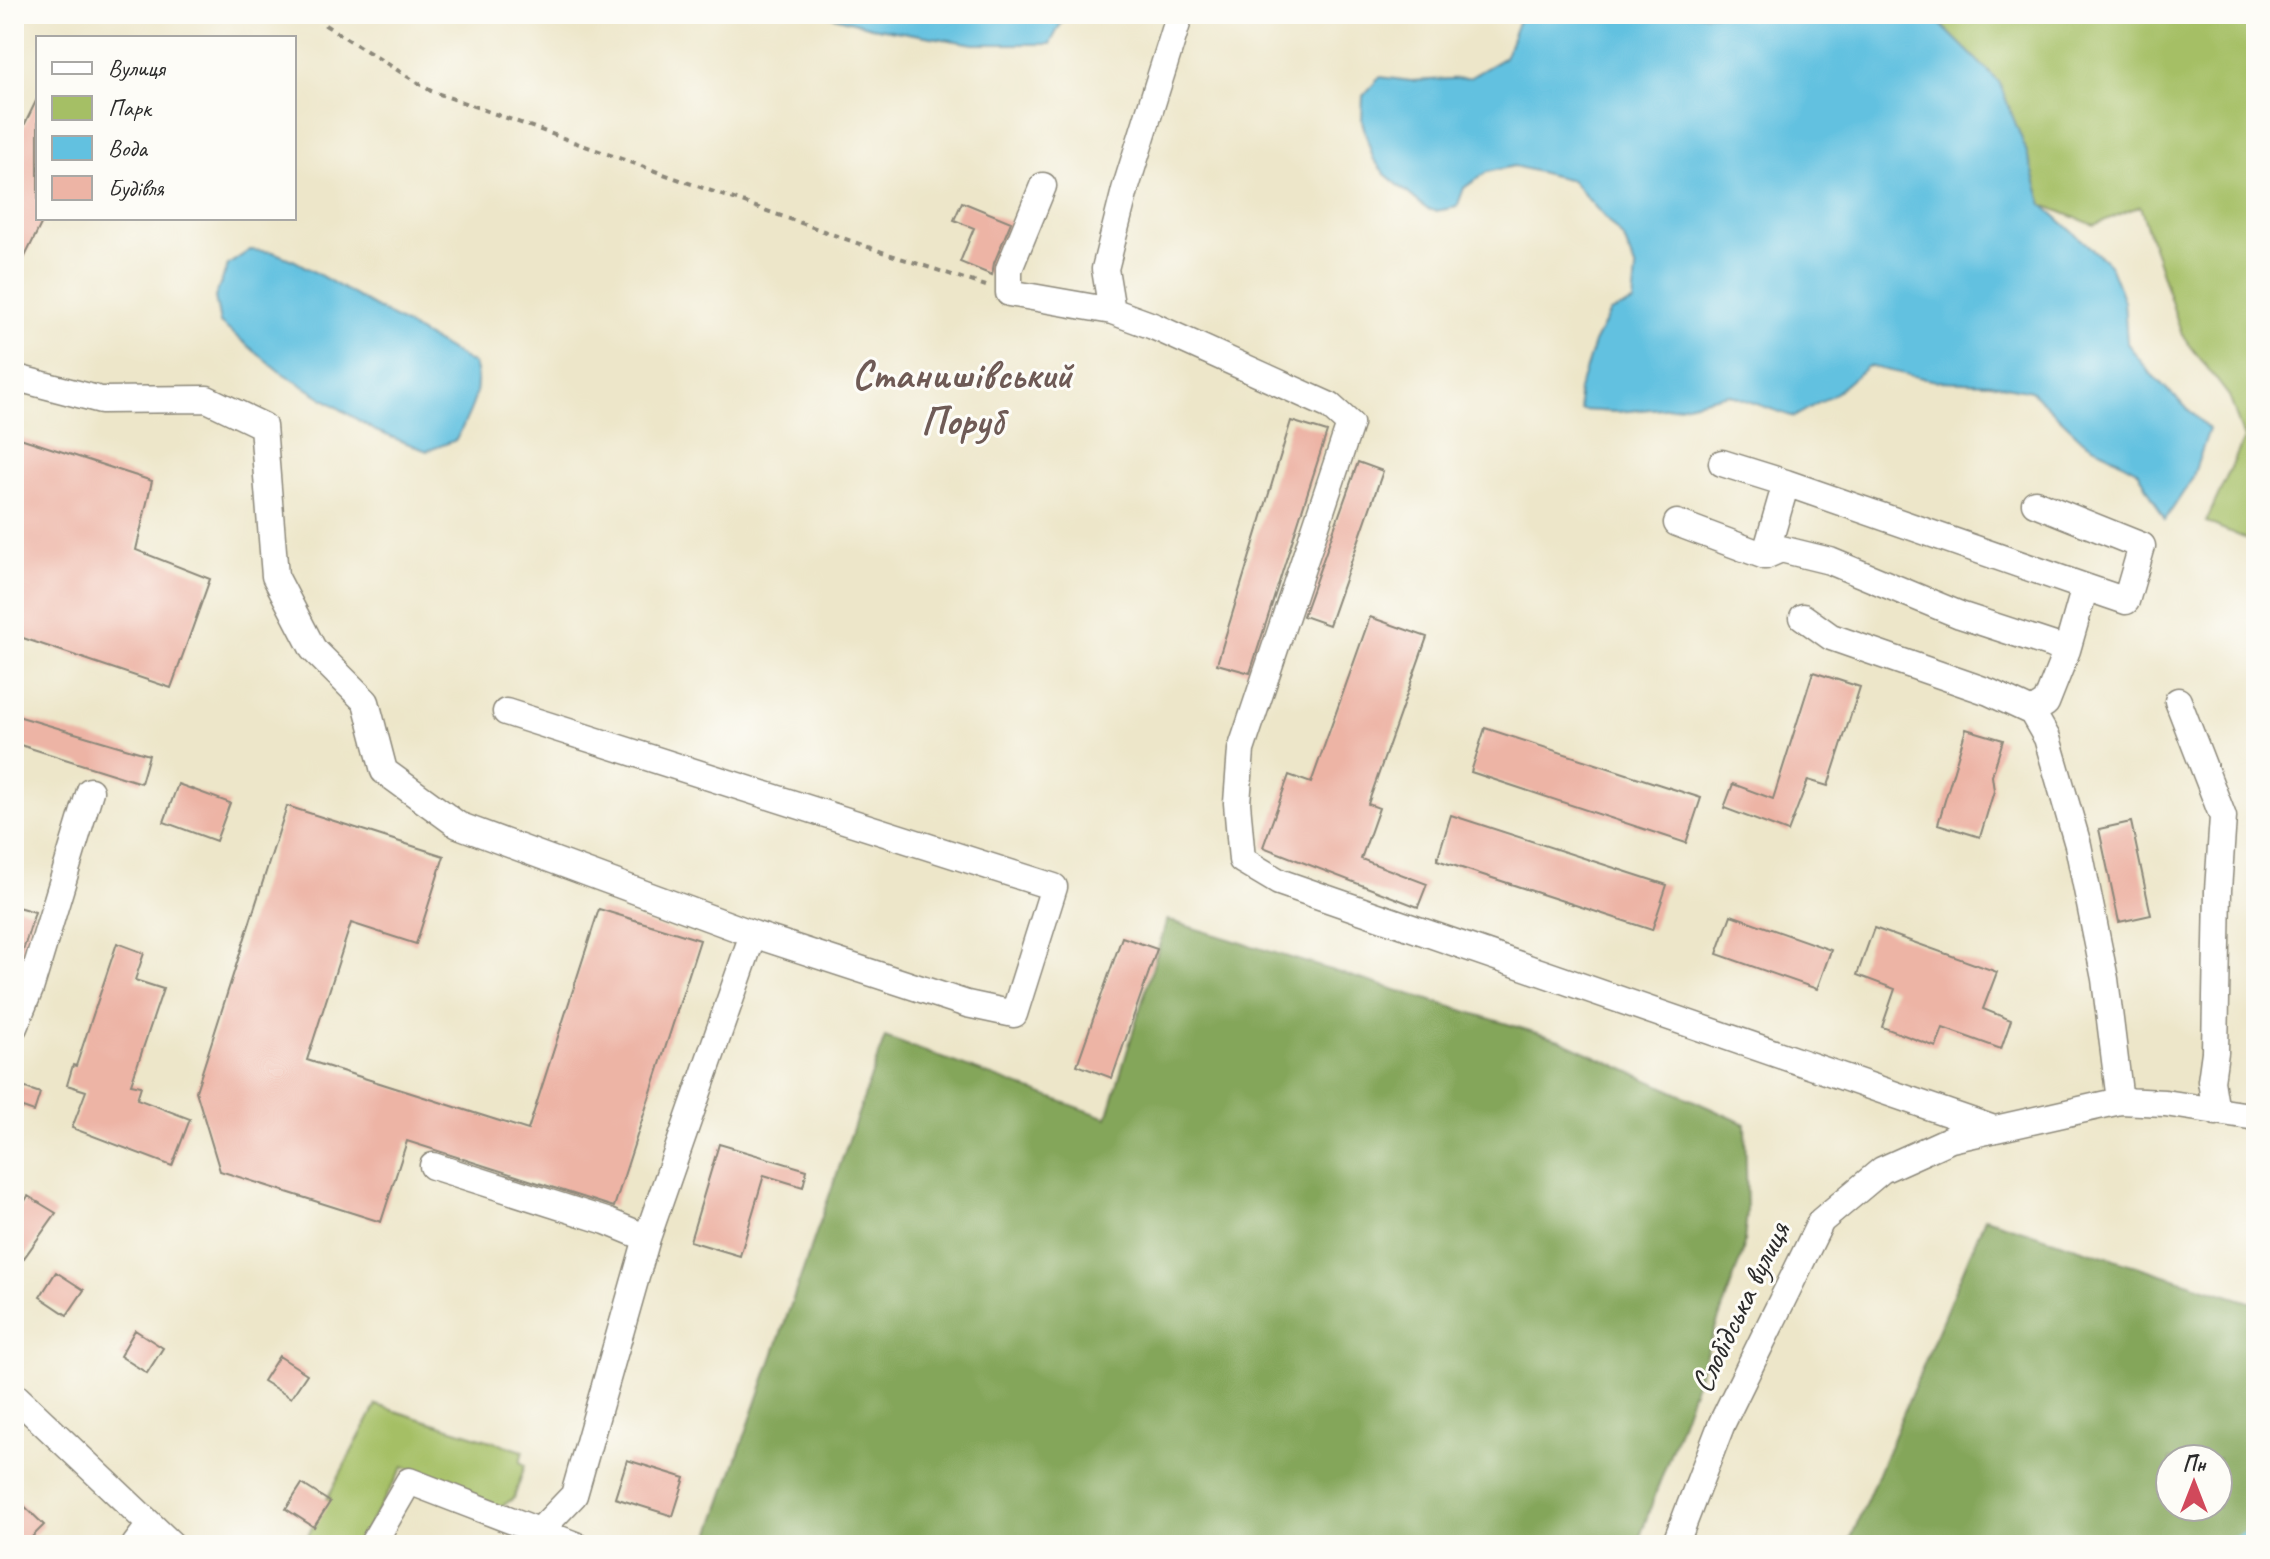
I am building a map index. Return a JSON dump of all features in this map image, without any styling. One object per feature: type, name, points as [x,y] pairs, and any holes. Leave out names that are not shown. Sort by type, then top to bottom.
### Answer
[{"type":"street","points":[[1112,311],[1105,269],[1125,190],[1180,14]]},
{"type":"street","points":[[1043,186],[1009,269],[1009,293],[1112,311],[1153,326],[1330,406],[1350,424],[1241,750],[1237,803],[1242,860],[1279,882],[1994,1129]]},
{"type":"street","points":[[17,378],[101,400],[207,399],[263,426],[275,576],[313,649],[366,702],[384,771],[458,825],[753,934],[967,1004],[1014,1014],[1054,887],[506,712]]},
{"type":"street","points":[[1722,463],[2126,601],[2142,546],[2035,503]]},
{"type":"street","points":[[1765,556],[1786,483]]},
{"type":"street","points":[[1677,523],[1765,556],[1781,549],[1830,561],[1960,615],[2067,650]]},
{"type":"street","points":[[2032,712],[2046,703],[2067,650],[2085,587]]},
{"type":"street","points":[[1803,617],[1831,637],[1989,692],[2032,712],[2047,738],[2078,845],[2105,979],[2120,1101]]},
{"type":"street","points":[[2178,701],[2223,817],[2218,890],[2215,1052],[2211,1081],[2216,1112]]},
{"type":"street","points":[[14,1027],[30,989],[90,791]]},
{"type":"street","points":[[532,1538],[574,1495],[647,1238],[753,934]]},
{"type":"street","name":"Слобідська вулиця","points":[[1675,1545],[1722,1423],[1821,1221],[1882,1170],[1951,1139],[2120,1101],[2165,1103],[2256,1117]]},
{"type":"street","points":[[433,1166],[606,1221],[647,1238]]},
{"type":"street","points":[[14,1395],[142,1535],[172,1545]]},
{"type":"street","points":[[372,1545],[409,1481],[532,1538],[575,1545]]},
{"type":"path","points":[[320,14],[325,25],[431,91],[885,253],[1009,293]]},
{"type":"green space","points":[[1930,14],[2256,14],[2256,543],[2206,522],[2244,439],[2229,396],[2182,335],[2140,206],[2094,225],[2043,205],[2026,150],[1999,82]]},
{"type":"green space","points":[[1167,920],[1560,1040],[1745,1124],[1747,1212],[1743,1252],[1637,1545],[711,1545],[711,1532],[885,1037],[1107,1118]]},
{"type":"green space","points":[[1985,1218],[2256,1304],[2256,1545],[1848,1545]]},
{"type":"green space","points":[[376,1405],[523,1451],[520,1462],[525,1465],[514,1498],[496,1510],[404,1466],[357,1545],[303,1545]]},
{"type":"water","points":[[824,14],[1066,14],[1050,44],[974,44],[871,27]]},
{"type":"water","points":[[1521,14],[1930,14],[1999,82],[2026,150],[2043,205],[2110,265],[2124,301],[2127,343],[2149,372],[2209,429],[2192,479],[2165,520],[2138,471],[2084,441],[2031,391],[1991,383],[1936,381],[1868,366],[1837,392],[1794,417],[1728,394],[1674,407],[1617,412],[1581,410],[1578,393],[1594,343],[1610,312],[1633,303],[1636,270],[1624,239],[1571,180],[1514,166],[1487,172],[1464,188],[1457,207],[1436,211],[1427,209],[1385,174],[1373,158],[1362,121],[1363,96],[1380,77],[1411,81],[1469,78],[1505,57]]},
{"type":"water","points":[[250,250],[273,252],[295,261],[474,364],[476,393],[456,440],[427,451],[376,431],[279,371],[220,323],[215,297],[228,265]]},
{"type":"building","points":[[36,101],[36,220],[43,220],[14,279],[14,146]]},
{"type":"building","points":[[962,202],[1011,222],[992,275],[960,262],[974,228],[954,220]]},
{"type":"building","points":[[1291,421],[1327,432],[1250,673],[1217,664]]},
{"type":"building","points":[[14,436],[152,481],[136,550],[210,579],[171,688],[14,635]]},
{"type":"building","points":[[1358,462],[1383,471],[1329,625],[1303,616]]},
{"type":"building","points":[[1370,617],[1427,637],[1368,804],[1379,808],[1361,859],[1427,884],[1418,907],[1263,847],[1289,775],[1311,783]]},
{"type":"building","points":[[1813,672],[1860,687],[1828,786],[1808,780],[1788,832],[1724,808],[1733,784],[1773,799]]},
{"type":"building","points":[[14,715],[149,755],[141,783],[14,743]]},
{"type":"building","points":[[1485,728],[1701,798],[1686,843],[1471,772]]},
{"type":"building","points":[[1966,729],[2003,740],[1992,776],[1994,791],[1980,837],[1938,824]]},
{"type":"building","points":[[178,784],[230,803],[216,841],[164,822]]},
{"type":"building","points":[[287,806],[444,856],[416,944],[351,923],[307,1060],[528,1130],[599,909],[700,940],[614,1207],[407,1141],[381,1222],[220,1171],[196,1091]]},
{"type":"building","points":[[1451,815],[1667,885],[1652,930],[1437,860]]},
{"type":"building","points":[[2131,822],[2151,915],[2119,922],[2099,829]]},
{"type":"building","points":[[14,906],[35,912],[18,967],[14,967]]},
{"type":"building","points":[[1731,915],[1831,950],[1817,989],[1717,954]]},
{"type":"building","points":[[1874,928],[1997,972],[1983,1009],[2011,1020],[2001,1049],[1943,1028],[1936,1047],[1882,1027],[1895,989],[1857,975]]},
{"type":"building","points":[[1122,937],[1157,949],[1112,1078],[1077,1065]]},
{"type":"building","points":[[117,943],[144,953],[135,980],[163,989],[131,1084],[141,1086],[137,1099],[190,1119],[172,1166],[72,1128],[86,1091],[67,1085]]},
{"type":"building","points":[[14,1084],[40,1093],[34,1112],[14,1105]]},
{"type":"building","points":[[719,1144],[807,1170],[803,1187],[764,1175],[740,1256],[690,1241]]},
{"type":"building","points":[[28,1196],[56,1213],[14,1272],[14,1218]]},
{"type":"building","points":[[56,1272],[84,1290],[67,1315],[40,1297]]},
{"type":"building","points":[[135,1330],[163,1348],[147,1373],[120,1356]]},
{"type":"building","points":[[279,1356],[307,1374],[291,1398],[263,1381]]},
{"type":"building","points":[[627,1460],[685,1478],[673,1516],[615,1498]]},
{"type":"building","points":[[302,1484],[330,1502],[314,1527],[286,1509]]},
{"type":"building","points":[[14,1496],[44,1525],[24,1545],[14,1537]]},
{"type":"waterway","points":[[2223,1545],[2256,1530]]},
{"type":"district","name":"Станишівський Поруб","points":[[962,398]]}]
